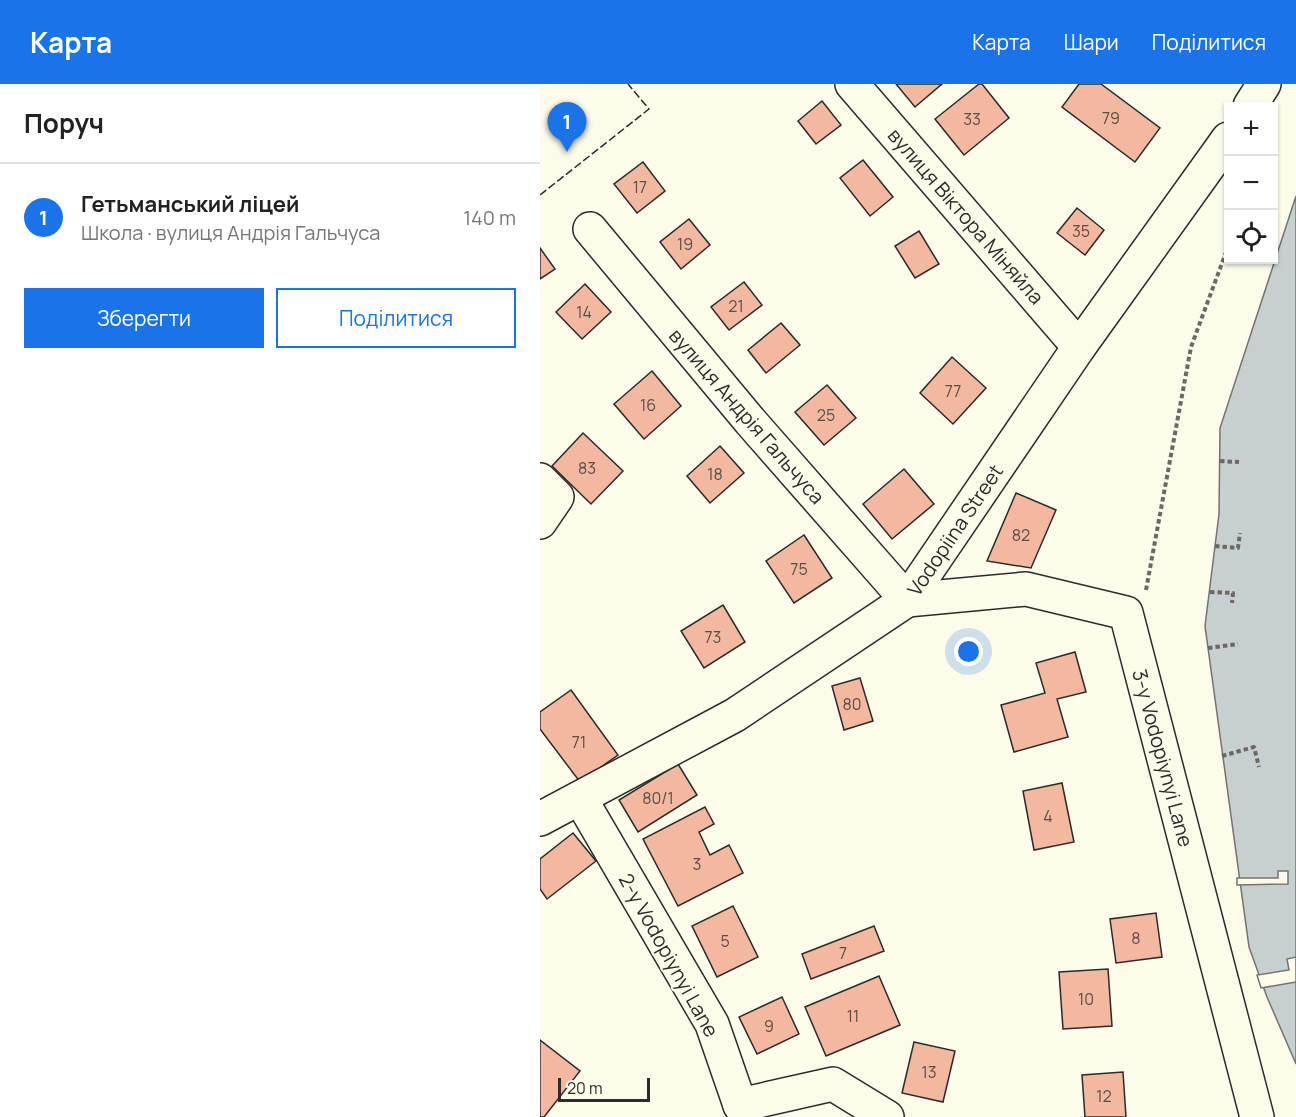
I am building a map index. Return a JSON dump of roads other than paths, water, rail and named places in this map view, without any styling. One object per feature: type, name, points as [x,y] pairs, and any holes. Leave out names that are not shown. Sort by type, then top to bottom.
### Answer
[{"type":"street","name":"вулиця Віктора Міняйла","points":[[852,84],[1079,347]]},
{"type":"street","points":[[1253,102],[1264,84]]},
{"type":"street","name":"Vodopiina Street","points":[[540,819],[735,715],[907,600],[1079,347],[1224,146]]},
{"type":"street","name":"вулиця Андрія Гальчуса","points":[[590,230],[750,421],[907,600]]},
{"type":"street","points":[[540,480],[557,497],[540,522]]},
{"type":"street","name":"3-y Vodopiynyi Lane","points":[[907,600],[1026,589],[1126,613],[1257,1117]]},
{"type":"street","name":"2-y Vodopiynyi Lane","points":[[580,798],[712,1024],[744,1111]]},
{"type":"street","points":[[744,1111],[833,1084],[887,1117]]},
{"type":"place","name":"Гетьманський ліцей","points":[[567,152]]}]
